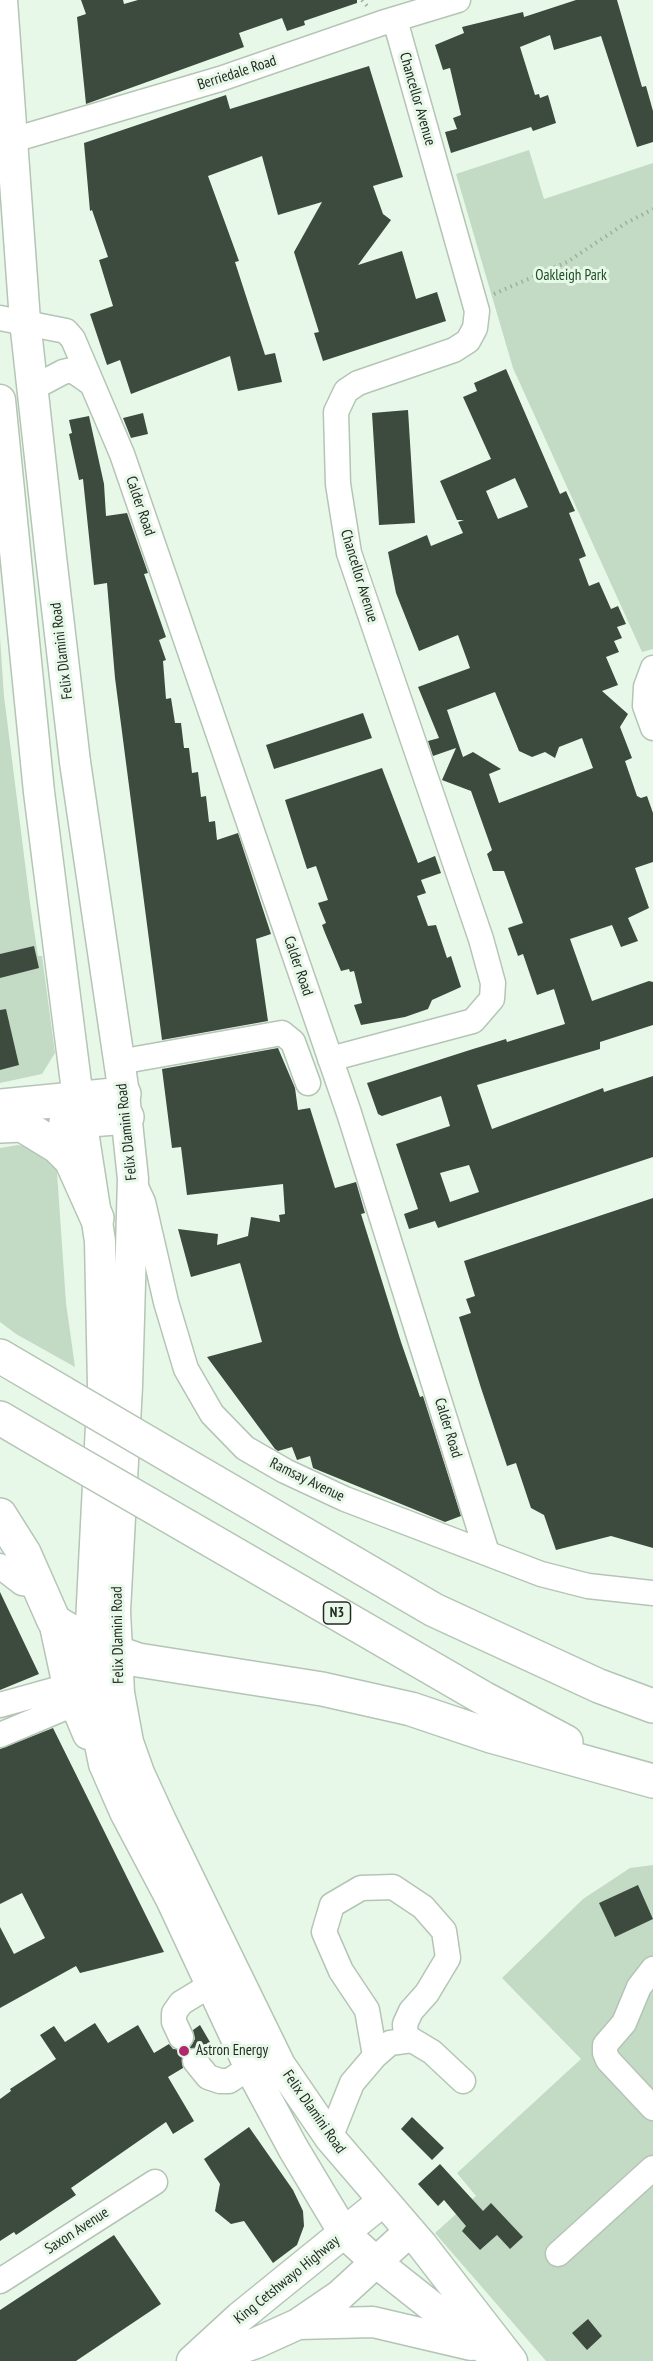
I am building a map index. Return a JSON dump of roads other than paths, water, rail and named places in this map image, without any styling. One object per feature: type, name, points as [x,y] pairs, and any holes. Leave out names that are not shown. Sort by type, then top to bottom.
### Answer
[{"type":"highway","points":[[7,1119],[125,1105]]},
{"type":"highway","points":[[7,1119],[43,1136],[71,1160],[97,1218]]},
{"type":"highway","points":[[0,1340],[53,1387]]},
{"type":"highway","points":[[0,1356],[434,1610],[599,1686],[653,1706]]},
{"type":"highway","name":"N3","points":[[0,1418],[475,1694],[621,1772],[653,1781]]},
{"type":"highway","points":[[0,1515],[24,1553],[54,1621],[104,1649],[138,1660],[322,1689],[411,1709],[491,1736],[621,1772]]},
{"type":"main road","name":"Felix Dlamini Road","points":[[2,0],[13,140],[13,320],[33,388],[75,762],[125,1105],[133,1179],[127,1386],[115,1611],[104,1649],[79,1696],[104,1764],[222,1978],[262,2060],[293,2148],[344,2233],[376,2263]]},
{"type":"main road","name":"Felix Dlamini Road","points":[[0,400],[39,792],[79,1110],[100,1241],[104,1649],[119,1693],[123,1718],[139,1773],[222,1978]]},
{"type":"main road","points":[[54,1621],[79,1696]]},
{"type":"main road","name":"Felix Dlamini Road","points":[[262,2060],[410,2232]]},
{"type":"main road","name":"King Cetshwayo Highway","points":[[192,2361],[240,2317],[383,2201]]},
{"type":"main road","points":[[410,2232],[499,2357]]},
{"type":"main road","name":"King Cetshwayo Highway","points":[[204,2361],[256,2343],[298,2324],[339,2296],[410,2232]]},
{"type":"main road","points":[[376,2263],[499,2357]]},
{"type":"main road","points":[[298,2324],[374,2322],[438,2335],[499,2357]]},
{"type":"street","name":"Berriedale Road","points":[[13,140],[220,79],[459,0]]},
{"type":"street","name":"Chancellor Avenue","points":[[330,1059],[472,1021],[492,999],[493,983],[481,939],[349,553],[338,484],[336,412],[340,398],[358,383],[454,350],[468,340],[475,328],[477,311],[394,20]]},
{"type":"street","name":"Calder Road","points":[[13,320],[66,331],[73,339],[122,454],[373,1186],[487,1553]]},
{"type":"street","points":[[33,388],[63,372],[72,370],[92,384]]},
{"type":"street","points":[[653,668],[646,687],[645,706],[653,728]]},
{"type":"street","points":[[119,1062],[282,1033],[293,1042],[308,1083]]},
{"type":"street","name":"Ramsay Avenue","points":[[133,1179],[143,1202],[166,1302],[186,1369],[212,1414],[245,1448],[285,1471],[390,1517],[541,1574],[588,1586],[653,1593]]},
{"type":"street","points":[[0,1566],[22,1583],[38,1585]]},
{"type":"street","points":[[0,1705],[79,1696]]},
{"type":"street","points":[[0,1735],[79,1696]]},
{"type":"street","points":[[375,2056],[368,2010],[341,1971],[324,1932],[333,1905],[361,1888],[393,1887],[423,1907],[444,1931],[448,1958],[427,1993],[411,2011],[405,2024],[405,2040]]},
{"type":"street","points":[[653,1969],[639,1987],[624,2023],[605,2045],[605,2053],[608,2061],[653,2108]]},
{"type":"street","points":[[181,2037],[174,2022],[174,2013],[181,2003],[222,1978]]},
{"type":"street","points":[[330,2138],[352,2083],[375,2056],[390,2043],[412,2040],[432,2052],[463,2081]]},
{"type":"street","points":[[195,2061],[208,2077],[229,2081],[262,2060]]},
{"type":"street","points":[[558,2254],[653,2168]]},
{"type":"street","name":"Saxon Avenue","points":[[0,2282],[155,2181]]},
{"type":"place","name":"Astron Energy","points":[[184,2051]]},
{"type":"park label","name":"Oakleigh Park","points":[[571,276]]}]
